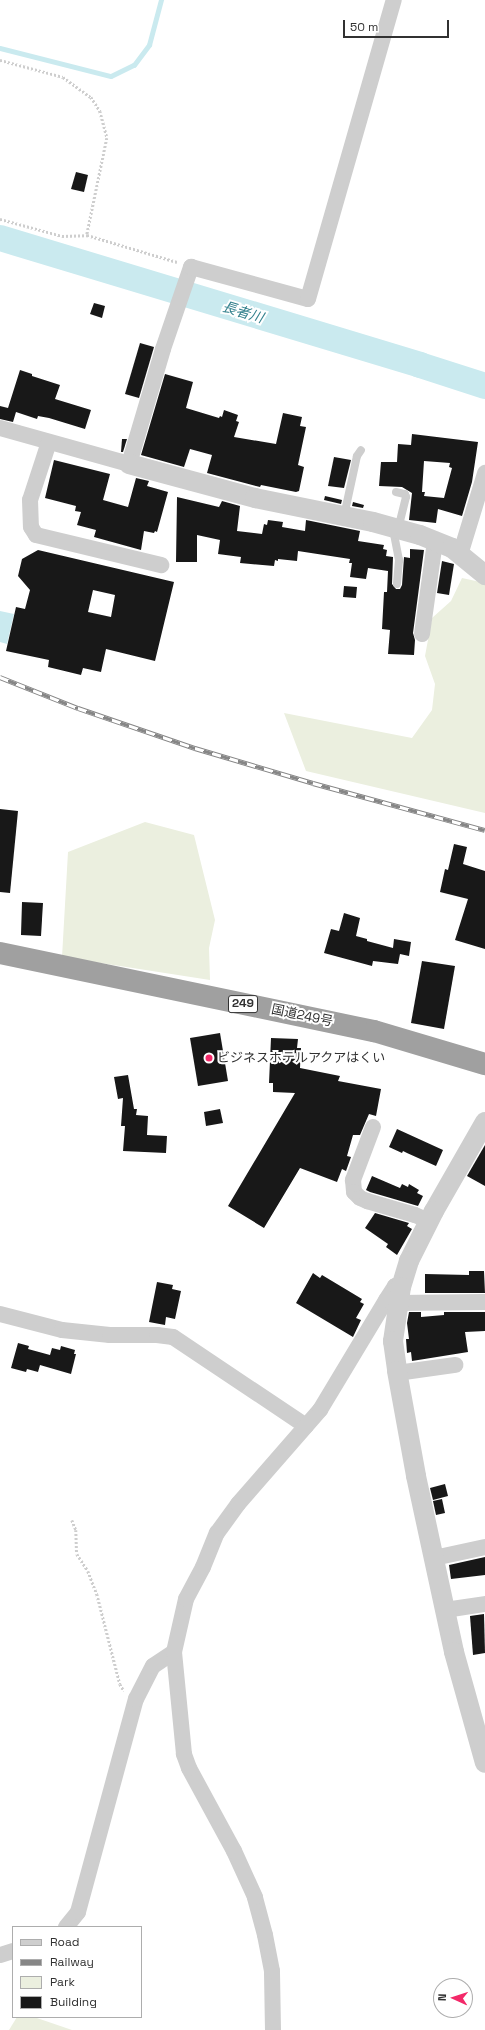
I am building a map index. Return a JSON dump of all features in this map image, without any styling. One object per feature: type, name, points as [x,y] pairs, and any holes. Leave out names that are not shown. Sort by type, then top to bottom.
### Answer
[{"type":"highway","name":"国道249号","points":[[0,953],[374,1031],[485,1064]]},
{"type":"street","points":[[129,464],[191,267],[308,299],[394,0]]},
{"type":"street","points":[[0,428],[255,498],[395,528],[452,548],[485,575]]},
{"type":"street","points":[[49,442],[30,500],[31,527],[36,535],[161,566]]},
{"type":"street","points":[[460,555],[485,473]]},
{"type":"street","points":[[422,634],[435,541]]},
{"type":"street","points":[[485,1122],[429,1221],[409,1261],[399,1295],[393,1341],[397,1373],[416,1476],[454,1652],[485,1762]]},
{"type":"street","points":[[372,1127],[353,1180],[354,1192],[360,1198],[415,1215],[429,1221]]},
{"type":"street","points":[[272,2030],[272,1971],[265,1934],[255,1897],[234,1851],[189,1768],[184,1754],[174,1652],[186,1599],[203,1567],[217,1533],[238,1504],[320,1410],[395,1286],[399,1295]]},
{"type":"street","points":[[399,1295],[485,1302]]},
{"type":"street","points":[[0,1314],[62,1330],[110,1336],[157,1335],[173,1337],[306,1426]]},
{"type":"street","points":[[397,1373],[454,1365]]},
{"type":"street","points":[[434,1558],[485,1546]]},
{"type":"street","points":[[445,1610],[485,1604]]},
{"type":"street","points":[[67,1926],[78,1912],[136,1699],[153,1666],[174,1652]]},
{"type":"street","points":[[0,1955],[12,1951]]},
{"type":"lane","points":[[344,516],[357,456],[361,450]]},
{"type":"lane","points":[[396,492],[405,494],[406,497],[395,528],[399,560],[397,584]]},
{"type":"path","points":[[0,60],[63,77],[91,97],[100,111],[108,138],[87,235]]},
{"type":"path","points":[[0,219],[62,236],[87,235],[191,267]]},
{"type":"path","points":[[72,1520],[76,1530],[77,1554],[88,1571],[97,1594],[120,1684],[124,1690],[136,1699]]},
{"type":"green space","points":[[462,578],[485,583],[485,813],[306,771],[284,713],[412,738],[432,710],[435,684],[425,656],[432,618],[451,601]]},
{"type":"green space","points":[[145,822],[194,835],[215,920],[209,948],[210,980],[62,957],[68,852]]},
{"type":"green space","points":[[16,2018],[37,2018],[72,2030],[9,2030]]},
{"type":"water","points":[[0,611],[14,614],[7,644],[0,642]]},
{"type":"building","points":[[76,172],[88,175],[84,192],[71,189]]},
{"type":"building","points":[[94,303],[105,306],[102,318],[90,314]]},
{"type":"building","points":[[140,343],[154,347],[139,398],[125,394]]},
{"type":"building","points":[[20,370],[32,374],[32,376],[60,385],[55,399],[91,410],[85,429],[49,418],[38,416],[37,419],[16,412],[13,422],[0,419],[0,406],[8,408]]},
{"type":"building","points":[[165,374],[193,382],[186,408],[219,418],[220,416],[222,417],[224,410],[238,415],[236,421],[239,422],[234,437],[276,444],[283,413],[302,417],[300,426],[306,427],[298,465],[304,467],[299,491],[296,492],[261,485],[260,487],[207,473],[212,455],[190,449],[184,467],[141,455]]},
{"type":"building","points":[[412,434],[478,442],[472,482],[462,516],[438,509],[436,523],[409,520],[412,493],[402,487],[379,486],[381,462],[397,462],[398,444],[411,445]],"holes":[[[424,461],[450,463],[449,467],[452,468],[444,498],[424,496],[425,492],[422,492]]]},
{"type":"building","points":[[122,439],[127,439],[123,452],[121,452]]},
{"type":"building","points":[[334,457],[351,460],[344,488],[328,486]]},
{"type":"building","points":[[54,460],[110,474],[103,500],[128,507],[136,478],[149,481],[147,486],[168,492],[157,532],[155,531],[154,533],[144,531],[141,550],[94,537],[96,530],[77,525],[81,512],[75,511],[76,506],[45,498]]},
{"type":"building","points":[[325,496],[342,500],[341,504],[324,500]]},
{"type":"building","points":[[177,497],[219,507],[222,501],[240,506],[237,531],[262,534],[264,524],[267,525],[268,520],[283,522],[282,527],[305,531],[306,520],[360,531],[358,541],[384,545],[383,549],[387,550],[386,556],[393,557],[392,584],[396,589],[400,589],[402,585],[404,557],[410,558],[410,549],[424,550],[413,633],[415,640],[414,655],[388,654],[390,630],[382,629],[384,592],[387,592],[388,571],[368,568],[366,579],[350,577],[352,563],[349,563],[350,559],[298,551],[297,561],[278,559],[278,561],[275,560],[274,566],[240,563],[241,557],[218,554],[220,540],[197,535],[197,562],[176,562]]},
{"type":"building","points":[[353,502],[364,505],[363,508],[352,506]]},
{"type":"building","points":[[38,550],[174,582],[155,661],[106,649],[101,672],[83,668],[81,675],[48,667],[49,660],[6,651],[16,607],[25,609],[30,590],[18,576],[22,559]],"holes":[[[93,590],[115,595],[111,617],[88,612]]]},
{"type":"building","points":[[442,561],[454,564],[449,595],[437,593]]},
{"type":"building","points":[[344,586],[357,587],[356,598],[343,597]]},
{"type":"building","points":[[0,809],[18,811],[10,893],[0,892]]},
{"type":"building","points":[[454,844],[467,847],[463,864],[485,871],[485,949],[455,940],[468,899],[440,892],[445,869],[448,870]]},
{"type":"building","points":[[22,902],[43,903],[41,936],[21,935]]},
{"type":"building","points":[[344,913],[360,918],[356,936],[367,939],[367,941],[393,948],[394,939],[411,942],[409,956],[400,954],[398,964],[373,961],[372,966],[324,953],[331,929],[339,931]]},
{"type":"building","points":[[422,961],[455,966],[444,1029],[411,1023]]},
{"type":"building","name":"ビジネスホテルアクアはくい","points":[[220,1033],[228,1081],[198,1086],[190,1038]]},
{"type":"building","points":[[271,1038],[298,1039],[297,1048],[301,1048],[300,1068],[340,1076],[338,1081],[381,1089],[376,1116],[369,1114],[360,1135],[353,1135],[347,1156],[351,1157],[346,1171],[342,1169],[337,1182],[300,1168],[264,1228],[228,1206],[295,1093],[273,1092],[273,1083],[269,1083]]},
{"type":"building","points":[[128,1075],[134,1109],[137,1109],[136,1115],[148,1116],[147,1135],[167,1136],[166,1153],[123,1151],[125,1126],[121,1126],[123,1098],[118,1099],[114,1077]]},
{"type":"building","points":[[220,1109],[223,1123],[206,1126],[204,1112]]},
{"type":"building","points":[[397,1129],[443,1150],[436,1166],[403,1151],[402,1153],[389,1147]]},
{"type":"building","points":[[485,1145],[485,1186],[467,1176]]},
{"type":"building","points":[[372,1176],[400,1188],[402,1184],[408,1187],[409,1184],[419,1190],[417,1193],[423,1196],[418,1206],[366,1190]]},
{"type":"building","points":[[375,1213],[409,1223],[407,1226],[412,1229],[397,1255],[386,1247],[388,1244],[365,1228]]},
{"type":"building","points":[[469,1271],[484,1271],[485,1293],[425,1293],[425,1274],[469,1275]]},
{"type":"building","points":[[313,1273],[320,1278],[322,1275],[362,1299],[360,1302],[364,1304],[356,1318],[361,1320],[353,1337],[296,1303]]},
{"type":"building","points":[[157,1282],[173,1285],[172,1289],[181,1291],[175,1319],[166,1317],[165,1325],[149,1322]]},
{"type":"building","points":[[409,1312],[421,1312],[421,1317],[444,1315],[444,1312],[485,1312],[485,1331],[465,1332],[468,1352],[412,1361],[411,1352],[407,1353],[406,1339],[409,1339],[407,1323]]},
{"type":"building","points":[[18,1343],[29,1346],[28,1349],[50,1355],[52,1348],[60,1350],[61,1346],[75,1350],[74,1354],[76,1354],[71,1374],[40,1365],[38,1372],[27,1369],[26,1372],[11,1368]]},
{"type":"building","points":[[445,1484],[448,1496],[433,1500],[430,1488]]},
{"type":"building","points":[[442,1499],[445,1513],[436,1515],[433,1501]]},
{"type":"building","points":[[485,1557],[485,1575],[451,1579],[449,1565]]},
{"type":"building","points":[[484,1614],[485,1653],[473,1655],[470,1616]]},
{"type":"waterway","points":[[0,48],[111,76],[134,65],[149,45],[161,0]]},
{"type":"waterway","name":"長者川","points":[[0,238],[485,386]]},
{"type":"railway","points":[[0,677],[78,708],[195,748],[313,783],[485,830]]},
{"type":"place","name":"ビジネスホテルアクアはくい","points":[[209,1058]]}]
